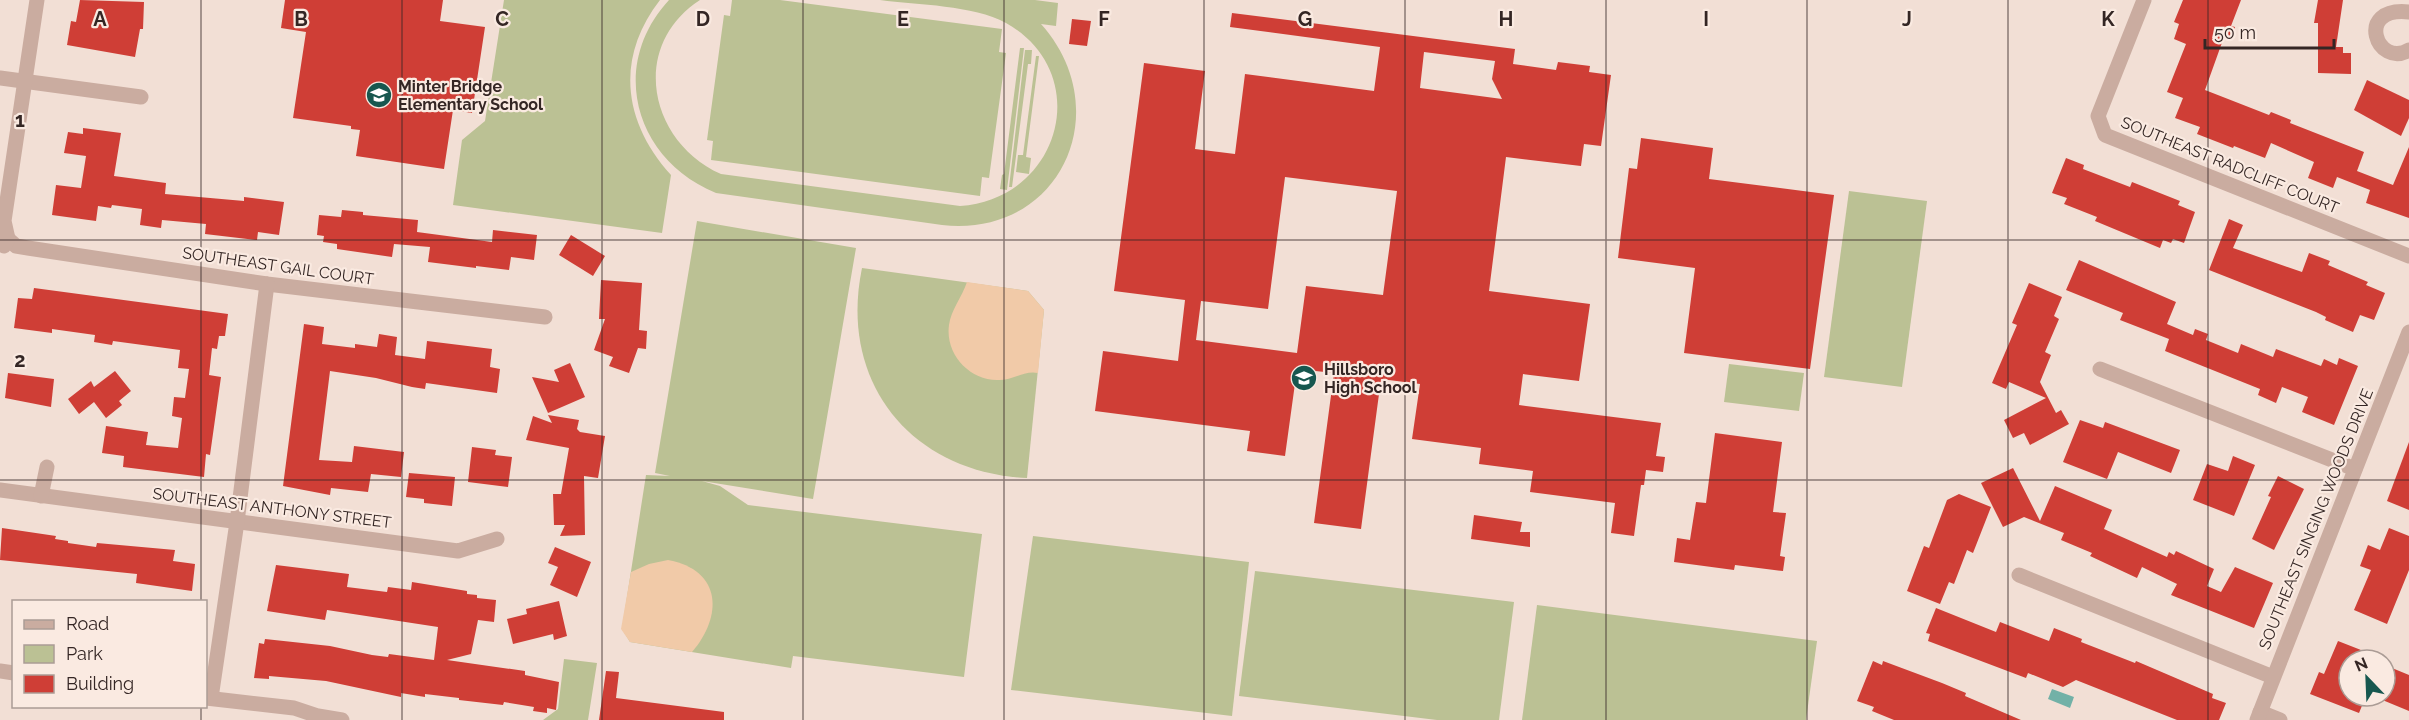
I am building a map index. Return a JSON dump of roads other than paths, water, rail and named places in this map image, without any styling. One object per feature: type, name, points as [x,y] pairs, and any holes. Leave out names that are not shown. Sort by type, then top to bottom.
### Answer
[{"type":"street","points":[[24,81],[37,0]]},
{"type":"street","name":"SOUTHEAST RADCLIFF COURT","points":[[2144,0],[2098,116],[2105,135],[2409,256]]},
{"type":"street","points":[[2409,12],[2385,15],[2376,24],[2375,35],[2381,46],[2391,53],[2403,54],[2409,50]]},
{"type":"street","points":[[0,78],[141,97]]},
{"type":"street","name":"SOUTHEAST GAIL COURT","points":[[24,81],[4,221],[6,242],[28,248],[267,284],[545,317]]},
{"type":"street","points":[[267,284],[237,522],[208,698],[294,708],[317,718],[342,720]]},
{"type":"street","name":"SOUTHEAST SINGING WOODS DRIVE","points":[[2258,716],[2409,332]]},
{"type":"street","points":[[2100,369],[2355,469]]},
{"type":"street","points":[[41,496],[47,467]]},
{"type":"street","name":"SOUTHEAST ANTHONY STREET","points":[[0,490],[458,550],[497,539]]},
{"type":"street","points":[[2019,575],[2273,677]]},
{"type":"street","points":[[2258,716],[2280,720]]},
{"type":"water","points":[[2052,689],[2074,697],[2070,708],[2048,699]]},
{"type":"place","name":"Minter Bridge Elementary School","points":[[379,95]]},
{"type":"place","name":"Hillsboro High School","points":[[1304,378]]}]
